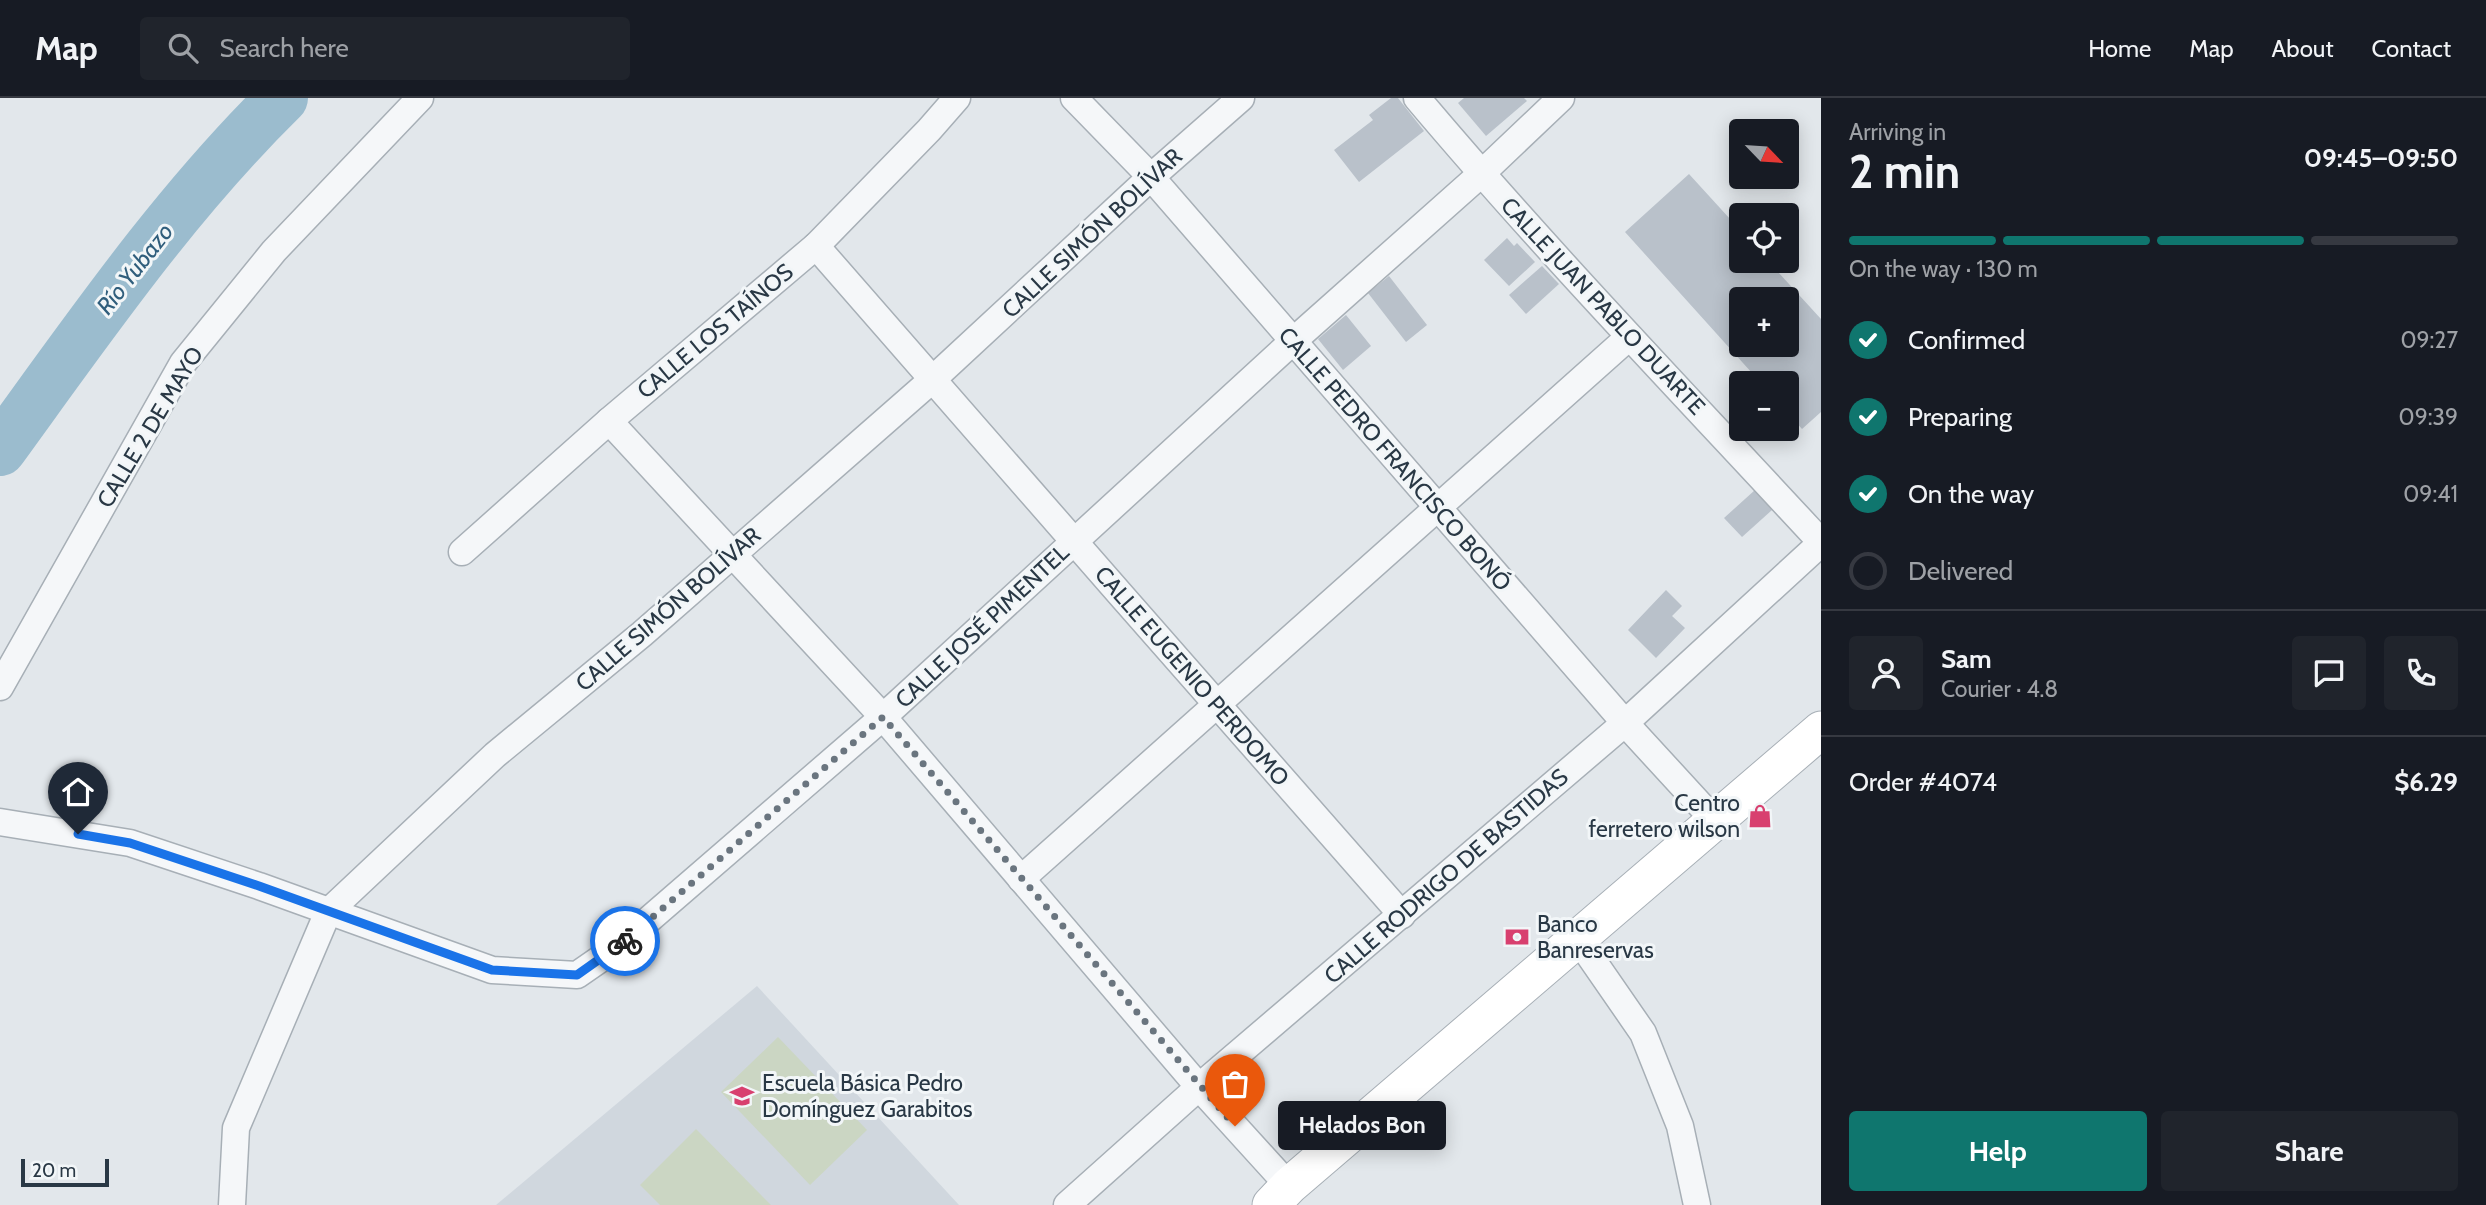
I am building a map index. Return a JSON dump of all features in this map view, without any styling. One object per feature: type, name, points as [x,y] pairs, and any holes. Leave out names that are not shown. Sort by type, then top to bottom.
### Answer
[{"type":"main road","points":[[1280,1196],[1821,730]]},
{"type":"street","name":"CALLE 2 DE MAYO","points":[[0,687],[183,363],[274,251],[419,98]]},
{"type":"street","name":"CALLE LOS TAÍNOS","points":[[462,552],[609,421],[816,246],[957,98]]},
{"type":"street","name":"CALLE PEDRO FRANCISCO BONÓ","points":[[1074,98],[1151,177],[1625,723],[1715,821]]},
{"type":"street","name":"CALLE SIMÓN BOLÍVAR","points":[[232,1205],[236,1128],[328,912],[495,755],[642,634],[933,379],[1151,177],[1241,98]]},
{"type":"street","name":"CALLE JUAN PABLO DUARTE","points":[[1417,98],[1481,174],[1629,337],[1821,542]]},
{"type":"street","name":"CALLE JOSÉ PIMENTEL","points":[[0,822],[130,843],[259,886],[492,970],[577,975],[617,948],[883,717],[1292,341],[1481,174],[1561,98]]},
{"type":"street","name":"CALLE EUGENIO PERDOMO","points":[[816,246],[1402,915]]},
{"type":"street","points":[[1021,879],[1629,337]]},
{"type":"street","points":[[609,421],[883,717],[1199,1087],[1280,1196]]},
{"type":"street","name":"CALLE RODRIGO DE BASTIDAS","points":[[1067,1205],[1199,1087],[1625,723],[1821,542]]},
{"type":"street","points":[[1578,939],[1643,1033],[1679,1126],[1697,1205]]},
{"type":"shaded area","name":"Escuela Básica Pedro Domínguez Garabitos","points":[[757,986],[959,1205],[496,1205]]},
{"type":"green space","points":[[778,1037],[867,1130],[810,1185],[721,1092]]},
{"type":"green space","points":[[696,1129],[771,1205],[660,1205],[640,1185]]},
{"type":"building","points":[[1391,98],[1398,98],[1424,131],[1359,182],[1334,150],[1373,120],[1369,115]]},
{"type":"building","points":[[1464,98],[1524,98],[1527,101],[1486,136],[1458,103]]},
{"type":"building","points":[[1689,174],[1729,218],[1729,273],[1779,273],[1792,287],[1729,287],[1729,347],[1625,232]]},
{"type":"building","points":[[1507,238],[1514,246],[1517,243],[1535,262],[1509,286],[1484,260]]},
{"type":"building","points":[[1542,266],[1559,284],[1526,314],[1509,295]]},
{"type":"building","points":[[1389,276],[1427,325],[1406,342],[1368,293]]},
{"type":"building","points":[[1799,295],[1821,319],[1821,412],[1802,429],[1799,426],[1799,371],[1750,371],[1738,357],[1799,357]]},
{"type":"building","points":[[1346,315],[1371,346],[1343,370],[1318,339]]},
{"type":"building","points":[[1755,490],[1772,510],[1742,537],[1724,518]]},
{"type":"building","points":[[1666,590],[1682,606],[1672,616],[1685,628],[1656,658],[1628,630]]},
{"type":"waterway","name":"Río Yubazo","points":[[0,450],[99,313],[169,224],[242,139],[282,98]]},
{"type":"way so far","points":[[625,941],[883,717],[1235,1126]]},
{"type":"place","name":"Centro ferretero wilson","points":[[1760,816]]},
{"type":"place","name":"Banco Banreservas","points":[[1517,937]]},
{"type":"place","name":"Escuela Básica Pedro Domínguez Garabitos","points":[[742,1096]]},
{"type":"place","name":"Helados Bon","points":[[1235,1126]]},
{"type":"route","points":[[78,834],[130,843],[259,886],[492,970],[577,975],[625,941]]}]
